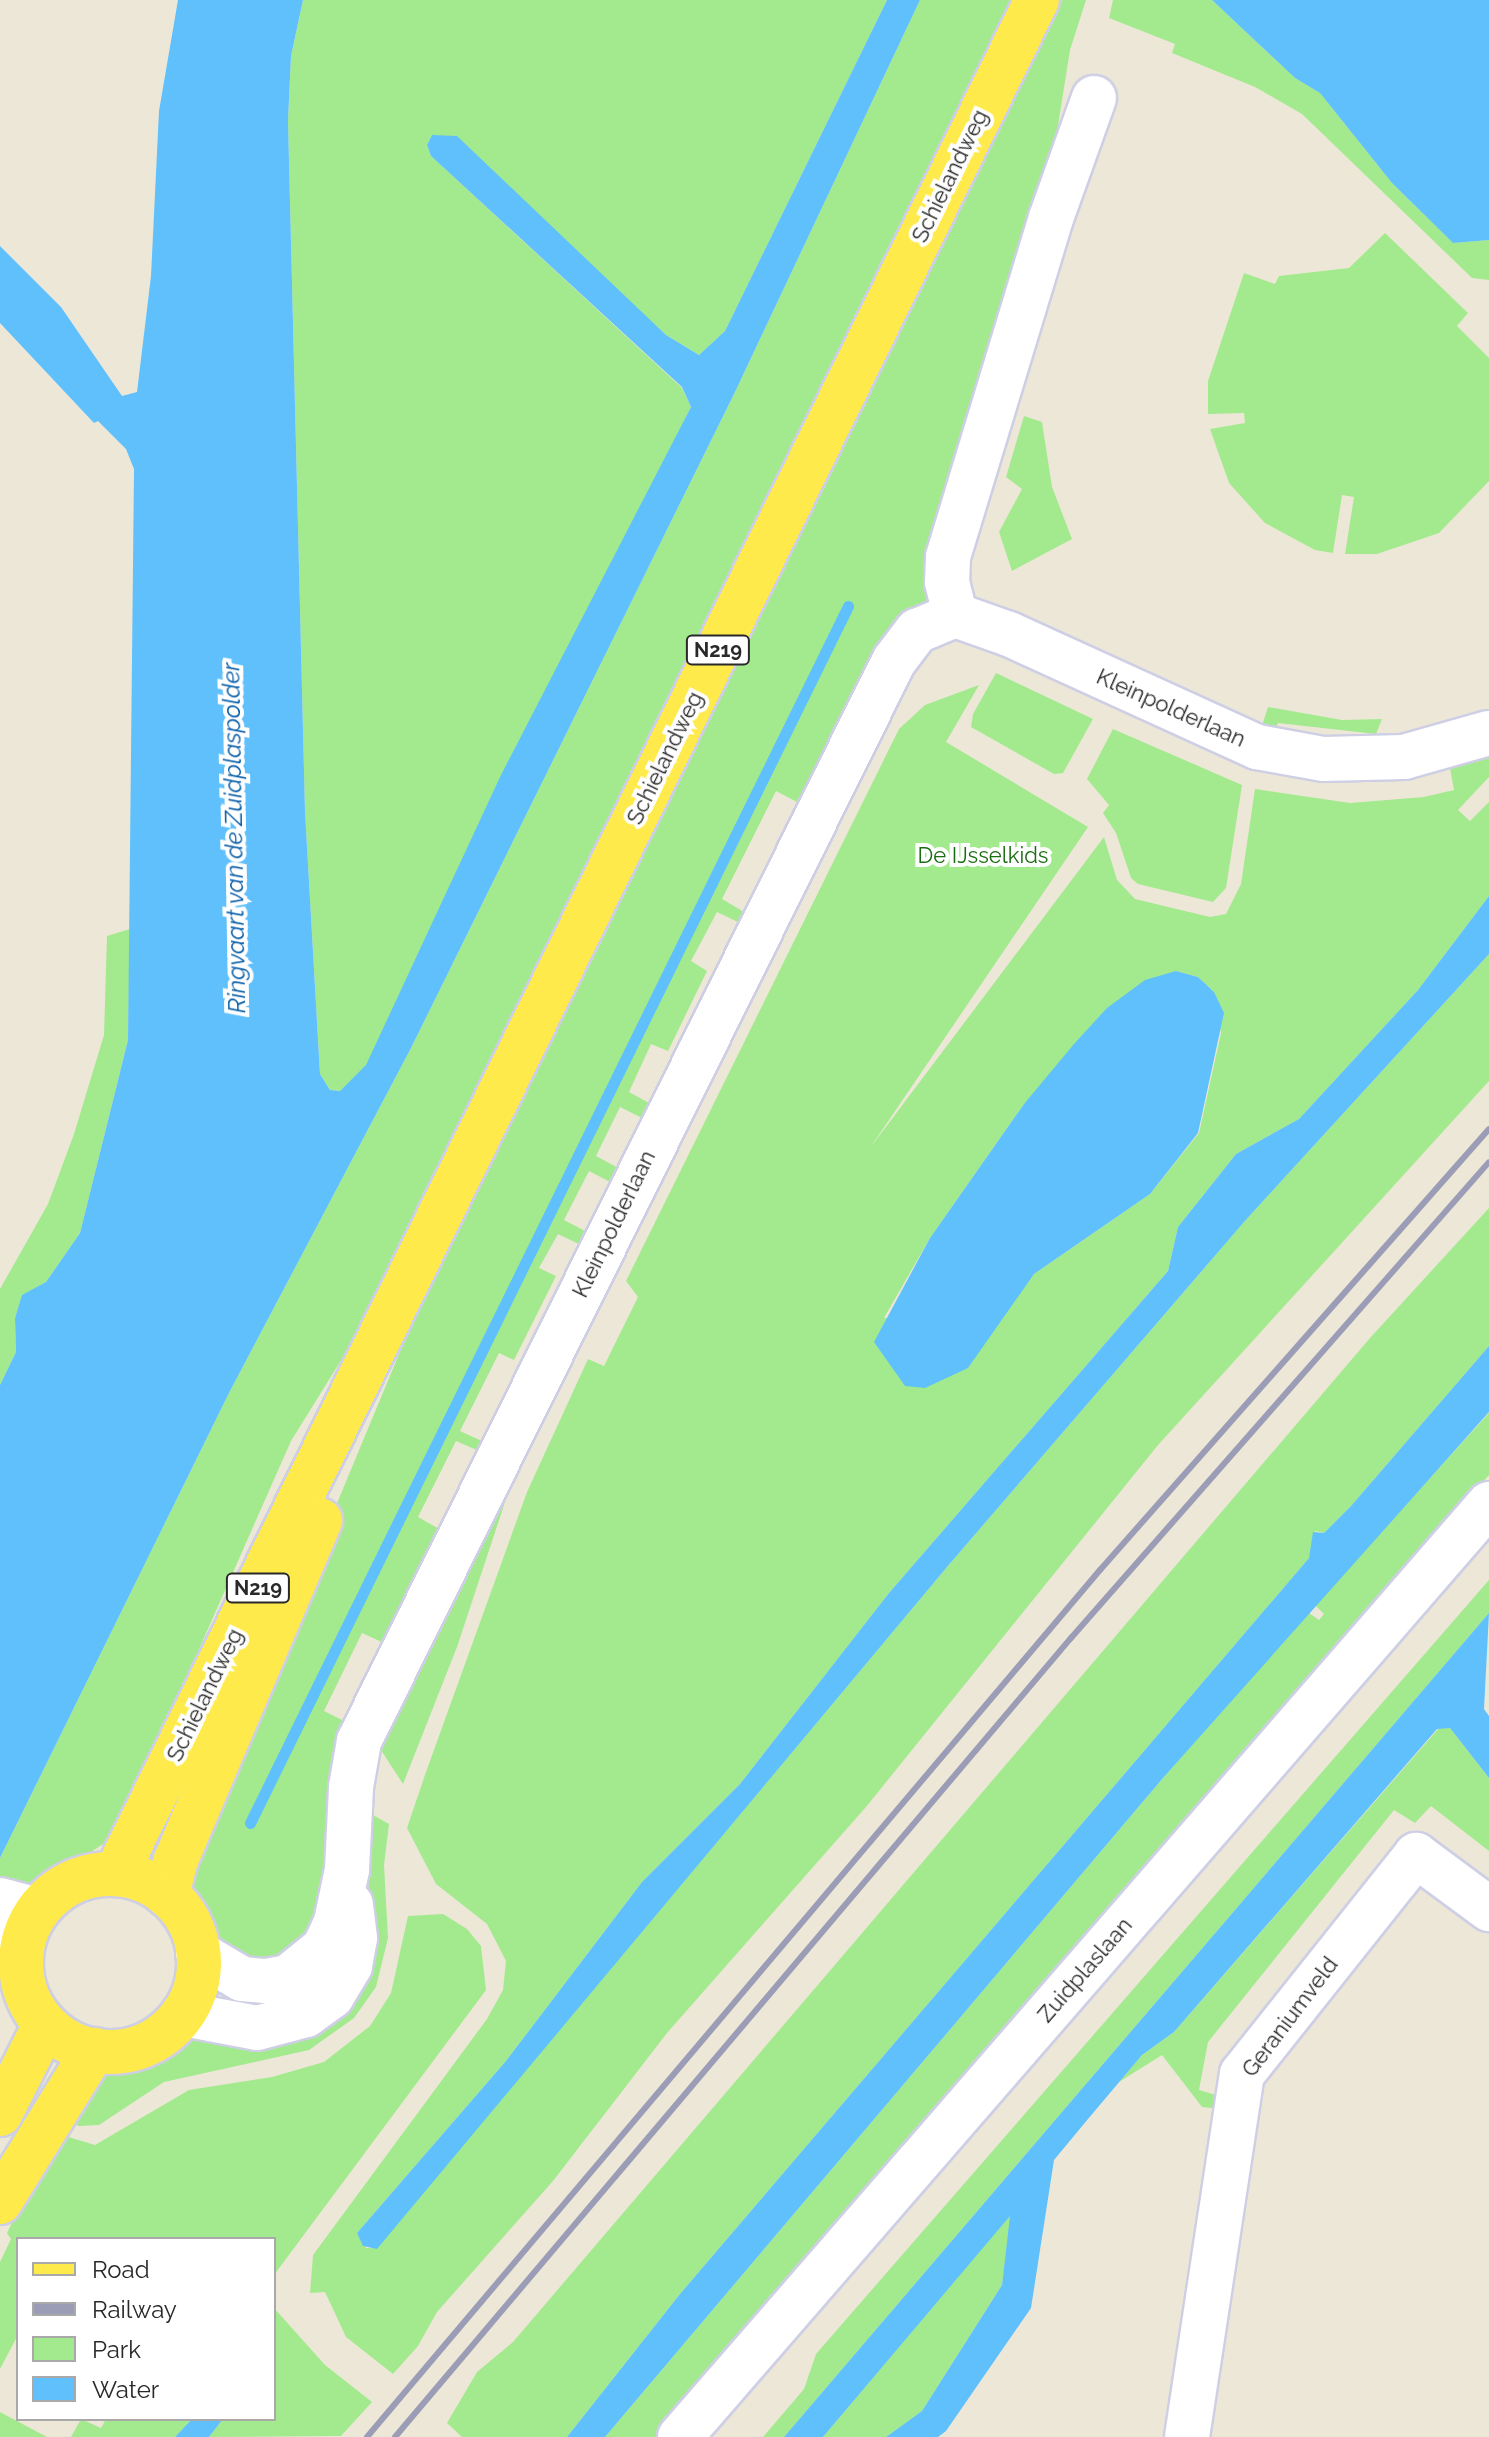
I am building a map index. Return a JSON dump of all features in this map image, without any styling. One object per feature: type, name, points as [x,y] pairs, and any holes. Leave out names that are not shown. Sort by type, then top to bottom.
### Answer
[{"type":"main road","name":"Schielandweg","points":[[116,1874],[1037,0]]},
{"type":"main road","name":"Schielandweg","points":[[167,1895],[176,1860],[307,1555],[399,1300]]},
{"type":"main road","points":[[116,1874],[167,1895],[182,1912],[198,1953],[198,1975],[183,2014],[144,2045],[94,2050],[67,2041],[45,2025],[24,1986],[15,1918],[64,1887],[116,1874]]},
{"type":"main road","points":[[0,2114],[45,2025]]},
{"type":"main road","points":[[0,2202],[94,2050]]},
{"type":"street","points":[[955,615],[947,582],[948,557],[1051,218],[1094,98]]},
{"type":"street","name":"Kleinpolderlaan","points":[[198,1953],[242,1979],[288,1977],[324,1948],[336,1922],[347,1870],[351,1787],[359,1741],[894,661],[917,631],[955,615],[1009,634],[1257,747],[1359,760],[1404,757],[1489,733]]},
{"type":"street","name":"Zuidplaslaan","points":[[680,2437],[1489,1504]]},
{"type":"street","name":"Geraniumveld","points":[[1187,2437],[1242,2074],[1416,1855],[1489,1909]]},
{"type":"street","name":"Kleinpolderlaan","points":[[183,2014],[215,2023],[283,2025],[332,1996],[350,1966],[355,1938],[347,1870]]},
{"type":"green space","points":[[303,0],[887,0],[725,331],[699,355],[666,335],[432,135],[427,145],[431,156],[682,388],[691,407],[366,1066],[340,1091],[330,1090],[320,1074],[305,812],[288,121],[291,56]]},
{"type":"green space","points":[[920,0],[1012,0],[465,1121],[427,1186],[353,1341],[291,1441],[117,1835],[54,1876],[31,1885],[0,1886],[0,1858],[229,1393],[411,1048],[735,392]]},
{"type":"green space","points":[[1062,0],[1086,0],[1070,50],[1052,163],[1040,178],[934,595],[799,803],[776,791],[722,899],[744,912],[740,923],[717,912],[691,961],[707,971],[668,1051],[651,1044],[629,1092],[651,1104],[644,1119],[620,1107],[596,1156],[620,1169],[612,1183],[589,1171],[564,1220],[587,1232],[581,1245],[558,1234],[539,1268],[556,1276],[514,1360],[499,1353],[460,1431],[484,1442],[479,1451],[456,1441],[418,1517],[441,1530],[386,1644],[362,1633],[324,1711],[346,1722],[323,1921],[282,1960],[257,1962],[214,1940],[190,1887],[190,1857],[404,1342]]},
{"type":"green space","points":[[1113,0],[1212,0],[1295,78],[1320,93],[1392,183],[1453,243],[1489,240],[1489,280],[1472,278],[1302,114],[1255,87],[1172,53],[1175,44],[1109,18]]},
{"type":"green space","points":[[1385,233],[1468,313],[1457,326],[1489,358],[1489,481],[1439,533],[1377,554],[1345,554],[1354,497],[1342,495],[1333,553],[1315,550],[1265,523],[1229,483],[1210,429],[1245,423],[1244,413],[1208,414],[1208,381],[1244,273],[1275,284],[1279,276],[1349,268]]},
{"type":"green space","points":[[1024,416],[1042,422],[1052,487],[1072,539],[1012,571],[999,532],[1022,489],[1006,477]]},
{"type":"green space","points":[[996,673],[1093,719],[1063,773],[1054,774],[971,727],[973,714]]},
{"type":"green space","name":"De IJsselkids","points":[[979,685],[946,742],[1088,827],[870,1148],[1104,837],[1117,880],[1135,899],[1210,917],[1226,914],[1241,884],[1255,789],[1350,803],[1424,797],[1454,790],[1449,763],[1489,751],[1489,777],[1458,810],[1470,821],[1489,802],[1489,896],[1418,990],[1299,1119],[1236,1154],[1178,1227],[1168,1271],[889,1593],[740,1784],[642,1882],[506,2061],[357,2233],[366,2248],[377,2248],[947,1567],[1244,1222],[1489,954],[1489,1081],[1158,1445],[866,1807],[667,2033],[553,2181],[437,2312],[418,2346],[393,2374],[346,2337],[325,2292],[310,2293],[313,2255],[487,2019],[503,1990],[506,1961],[487,1924],[436,1884],[407,1828],[527,1492],[588,1359],[604,1366],[638,1297],[626,1281],[899,729],[925,705]],"holes":[[[1176,971],[1198,977],[1214,992],[1221,1033],[1199,1133],[1150,1194],[1034,1274],[1001,1315],[884,1318],[930,1238],[1024,1104]]]},
{"type":"green space","points":[[1268,707],[1342,720],[1382,719],[1376,734],[1278,723],[1274,735],[1260,732]]},
{"type":"green space","points":[[1113,729],[1242,785],[1226,888],[1213,902],[1138,884],[1131,878],[1116,833],[1103,813],[1109,805],[1087,779]]},
{"type":"green space","points":[[130,929],[128,1040],[80,1233],[46,1282],[22,1296],[15,1318],[16,1352],[0,1385],[0,1289],[48,1204],[74,1134],[104,1035],[107,936]]},
{"type":"green space","points":[[1489,1208],[1489,1346],[1351,1506],[1324,1533],[1315,1531],[1309,1558],[680,2294],[567,2437],[462,2437],[447,2423],[477,2372],[513,2342],[1370,1338]]},
{"type":"green space","points":[[1489,1413],[1489,1475],[1051,1972],[656,2437],[605,2437],[1163,1778],[1309,1613],[1319,1620],[1324,1614],[1315,1605]]},
{"type":"green space","points":[[512,1481],[457,1647],[403,1784],[377,1744]]},
{"type":"green space","points":[[1489,1580],[1489,1613],[784,2437],[763,2437],[804,2389],[816,2354]]},
{"type":"green space","points":[[1439,1728],[1450,1728],[1489,1778],[1489,1851],[1431,1806],[1415,1823],[1394,1810],[1208,2042],[1199,2090],[1223,2097],[1220,2109],[1202,2107],[1162,2055],[1119,2082],[1142,2055],[1174,2032]]},
{"type":"green space","points":[[371,1814],[389,1824],[384,1865],[388,1938],[376,1987],[354,2018],[309,2050],[164,2082],[99,2125],[79,2126],[62,2117],[97,2080],[192,2040],[250,2043],[368,1899]]},
{"type":"green space","points":[[443,1914],[467,1929],[481,1946],[486,1990],[276,2272],[276,2237],[16,2237],[16,2339],[0,2369],[0,2262],[11,2239],[7,2233],[55,2133],[95,2145],[189,2090],[272,2077],[324,2062],[370,2026],[391,1993],[408,1916]]},
{"type":"green space","points":[[1011,2214],[1002,2285],[922,2411],[886,2437],[823,2437]]},
{"type":"green space","points":[[276,2310],[325,2365],[372,2402],[341,2436],[209,2437],[221,2421],[276,2421]]},
{"type":"green space","points":[[0,2412],[47,2437],[0,2437]]},
{"type":"green space","points":[[80,2421],[101,2428],[105,2421],[190,2421],[175,2437],[71,2437]]},
{"type":"water","name":"Ringvaart van de Zuidplaspolder","points":[[178,0],[303,0],[291,56],[288,121],[305,812],[320,1074],[330,1090],[340,1091],[366,1065],[501,775],[691,407],[682,387],[431,156],[427,145],[432,135],[457,136],[666,335],[699,355],[725,331],[887,0],[920,0],[735,392],[411,1048],[229,1393],[0,1858],[0,1385],[16,1352],[15,1318],[22,1295],[46,1282],[80,1233],[128,1040],[134,469],[126,449],[98,421],[94,423],[0,323],[0,246],[61,307],[122,396],[137,392],[151,276],[159,111]]},
{"type":"water","points":[[1212,0],[1489,0],[1489,240],[1453,243],[1392,183],[1320,93],[1295,78]]},
{"type":"water","points":[[1489,896],[1489,954],[1244,1222],[947,1567],[377,2249],[363,2246],[357,2233],[506,2061],[642,1882],[740,1784],[889,1593],[1168,1271],[1178,1227],[1236,1154],[1299,1119],[1418,990]]},
{"type":"water","points":[[1176,971],[1198,977],[1214,992],[1224,1013],[1198,1133],[1150,1194],[1034,1274],[968,1368],[925,1388],[905,1386],[874,1342],[930,1238],[1024,1104],[1107,1008],[1145,980]]},
{"type":"water","points":[[1489,1346],[1489,1412],[1163,1778],[605,2437],[567,2437],[680,2294],[1309,1558],[1313,1532],[1324,1533],[1351,1506]]},
{"type":"water","points":[[1489,1613],[1484,1709],[1489,1716],[1489,1778],[1450,1728],[1437,1729],[1174,2032],[1142,2055],[1088,2119],[1054,2160],[1031,2308],[946,2431],[938,2437],[886,2437],[922,2411],[1002,2285],[1010,2216],[823,2437],[784,2437]]},
{"type":"water","points":[[190,2421],[221,2421],[209,2437],[175,2437]]},
{"type":"waterway","points":[[250,1823],[848,606]]},
{"type":"railway","points":[[367,2437],[1100,1570],[1489,1129]]},
{"type":"railway","points":[[395,2437],[1071,1638],[1489,1162]]}]
